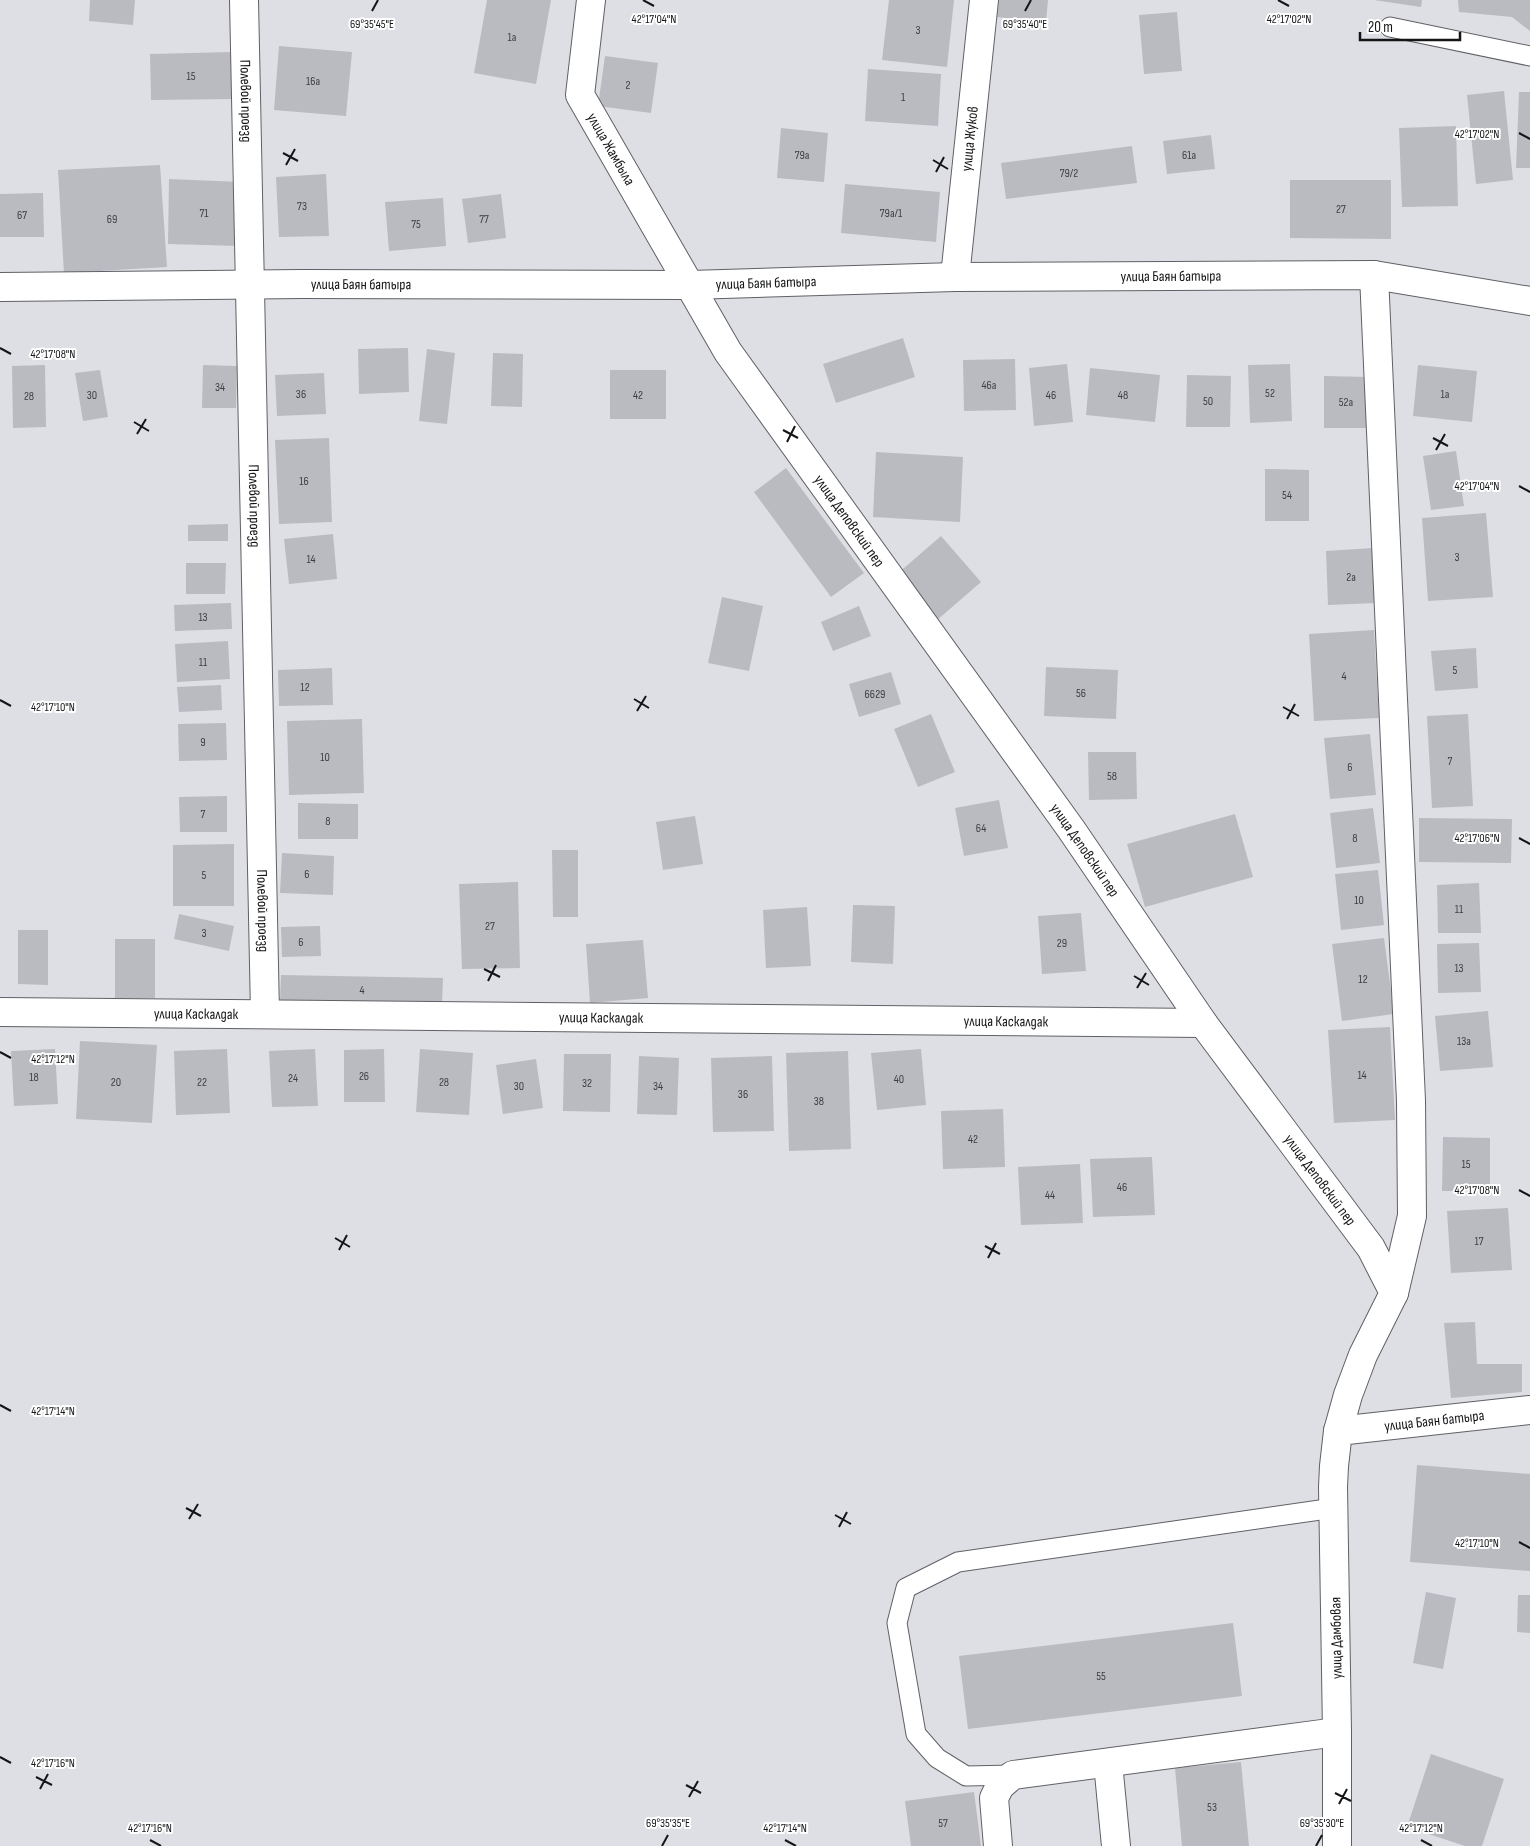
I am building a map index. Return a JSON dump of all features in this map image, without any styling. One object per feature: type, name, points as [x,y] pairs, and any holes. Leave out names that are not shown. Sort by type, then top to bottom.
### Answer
[{"type":"street","name":"Полевой проезд","points":[[244,0],[265,1013]]},
{"type":"street","name":"улица Жамбыла","points":[[590,0],[580,95],[690,285]]},
{"type":"street","name":"улица Жуков","points":[[956,278],[984,0]]},
{"type":"street","name":"улица Баян батыра","points":[[0,287],[250,284],[690,285],[956,278],[1374,275],[1530,301]]},
{"type":"street","points":[[1338,1431],[1348,1395],[1363,1355],[1394,1293],[1412,1216],[1411,1101],[1374,275]]},
{"type":"street","name":"улица Деповский пер","points":[[690,285],[728,352],[1071,829],[1203,1023],[1371,1248],[1394,1293]]},
{"type":"street","name":"улица Каскалдак","points":[[0,1012],[1203,1023]]},
{"type":"street","name":"улица Баян батыра","points":[[1338,1431],[1530,1410]]},
{"type":"street","name":"улица Дамбовая","points":[[1336,1846],[1337,1732],[1334,1466],[1338,1431]]},
{"type":"street","points":[[998,1846],[994,1798],[1000,1786],[1013,1775],[1337,1732]]},
{"type":"street","points":[[1108,1762],[1116,1846]]},
{"type":"lane","points":[[1390,27],[1530,56]]},
{"type":"lane","points":[[1013,1775],[966,1776],[938,1758],[916,1734],[897,1622],[906,1588],[958,1562],[1334,1508]]},
{"type":"building","points":[[90,0],[135,0],[133,25],[89,21]]},
{"type":"building","points":[[487,0],[551,0],[536,84],[474,73]]},
{"type":"building","points":[[889,0],[954,0],[947,67],[882,60]]},
{"type":"building","points":[[999,0],[1048,0],[1046,22],[997,17]]},
{"type":"building","points":[[1374,0],[1422,0],[1421,7]]},
{"type":"building","points":[[1458,0],[1530,0],[1530,31],[1512,17],[1459,12]]},
{"type":"building","points":[[1177,12],[1182,71],[1144,74],[1139,15]]},
{"type":"building","points":[[279,46],[352,52],[346,116],[274,110]]},
{"type":"building","points":[[232,52],[232,99],[151,100],[150,54]]},
{"type":"building","points":[[605,56],[658,63],[651,113],[598,106]]},
{"type":"building","points":[[868,69],[941,74],[938,126],[865,121]]},
{"type":"building","points":[[1504,91],[1513,180],[1476,184],[1467,95]]},
{"type":"building","points":[[1519,92],[1530,92],[1530,168],[1516,168]]},
{"type":"building","points":[[1456,126],[1458,206],[1402,207],[1399,128]]},
{"type":"building","points":[[781,128],[828,133],[824,182],[777,178]]},
{"type":"building","points":[[1211,135],[1215,169],[1167,174],[1163,141]]},
{"type":"building","points":[[1132,146],[1137,183],[1006,199],[1001,163]]},
{"type":"building","points":[[160,165],[167,267],[64,273],[58,170]]},
{"type":"building","points":[[326,174],[329,236],[279,237],[276,177]]},
{"type":"building","points":[[169,179],[241,182],[240,246],[168,244]]},
{"type":"building","points":[[1290,180],[1391,180],[1391,239],[1290,238]]},
{"type":"building","points":[[845,184],[940,192],[936,242],[841,233]]},
{"type":"building","points":[[43,193],[44,237],[0,237],[0,194]]},
{"type":"building","points":[[501,194],[506,238],[468,243],[462,199]]},
{"type":"building","points":[[443,198],[446,246],[389,251],[385,202]]},
{"type":"building","points":[[903,338],[915,377],[836,403],[823,364]]},
{"type":"building","points":[[408,348],[409,392],[359,394],[358,349]]},
{"type":"building","points":[[427,349],[455,353],[447,424],[419,421]]},
{"type":"building","points":[[493,353],[523,354],[522,407],[491,406]]},
{"type":"building","points":[[1015,359],[1016,410],[964,411],[963,360]]},
{"type":"building","points":[[1067,364],[1073,422],[1034,426],[1029,368]]},
{"type":"building","points":[[1290,364],[1292,421],[1250,423],[1248,365]]},
{"type":"building","points":[[45,365],[46,427],[13,428],[12,366]]},
{"type":"building","points":[[203,365],[237,366],[236,408],[202,408]]},
{"type":"building","points":[[1418,365],[1477,371],[1472,422],[1413,416]]},
{"type":"building","points":[[1090,368],[1160,375],[1155,422],[1086,415]]},
{"type":"building","points":[[100,370],[108,417],[83,421],[75,373]]},
{"type":"building","points":[[610,370],[666,370],[666,419],[610,419]]},
{"type":"building","points":[[324,373],[326,414],[277,416],[275,375]]},
{"type":"building","points":[[1187,375],[1231,376],[1230,427],[1186,427]]},
{"type":"building","points":[[1324,376],[1368,377],[1368,428],[1324,428]]},
{"type":"building","points":[[329,438],[332,522],[279,524],[275,440]]},
{"type":"building","points":[[1456,451],[1464,506],[1431,510],[1423,456]]},
{"type":"building","points":[[876,452],[963,457],[960,522],[873,517]]},
{"type":"building","points":[[786,468],[864,573],[831,597],[754,492]]},
{"type":"building","points":[[1265,469],[1309,470],[1309,521],[1265,521]]},
{"type":"building","points":[[1486,513],[1493,597],[1428,601],[1422,518]]},
{"type":"building","points":[[228,524],[228,541],[188,541],[188,525]]},
{"type":"building","points":[[333,534],[337,579],[289,584],[284,539]]},
{"type":"building","points":[[941,536],[981,582],[936,621],[896,575]]},
{"type":"building","points":[[1373,548],[1376,603],[1328,605],[1326,551]]},
{"type":"building","points":[[186,563],[226,563],[225,594],[186,594]]},
{"type":"building","points":[[722,597],[763,606],[749,671],[708,663]]},
{"type":"building","points":[[231,603],[232,629],[175,631],[174,605]]},
{"type":"building","points":[[859,606],[871,636],[833,651],[821,622]]},
{"type":"building","points":[[1374,630],[1379,718],[1314,721],[1309,634]]},
{"type":"building","points":[[228,641],[230,679],[177,682],[175,644]]},
{"type":"building","points":[[1476,648],[1478,688],[1435,691],[1431,651]]},
{"type":"building","points":[[1046,667],[1118,670],[1116,719],[1044,716]]},
{"type":"building","points":[[332,668],[333,705],[279,706],[278,670]]},
{"type":"building","points":[[891,672],[901,704],[859,717],[849,684]]},
{"type":"building","points":[[221,685],[222,710],[179,712],[177,687]]},
{"type":"building","points":[[931,714],[955,772],[918,787],[894,729]]},
{"type":"building","points":[[1468,714],[1473,806],[1432,808],[1427,716]]},
{"type":"building","points":[[362,719],[364,793],[289,795],[287,721]]},
{"type":"building","points":[[226,723],[227,760],[179,761],[178,724]]},
{"type":"building","points":[[1370,734],[1376,795],[1330,799],[1324,738]]},
{"type":"building","points":[[1088,752],[1136,752],[1137,799],[1089,800]]},
{"type":"building","points":[[227,796],[227,832],[180,832],[179,797]]},
{"type":"building","points":[[999,800],[1008,848],[964,856],[955,808]]},
{"type":"building","points":[[298,803],[358,804],[358,839],[298,839]]},
{"type":"building","points":[[1373,808],[1380,863],[1336,868],[1330,813]]},
{"type":"building","points":[[1235,814],[1253,877],[1145,907],[1127,844]]},
{"type":"building","points":[[695,816],[703,864],[663,870],[656,822]]},
{"type":"building","points":[[1419,818],[1512,819],[1511,863],[1419,862]]},
{"type":"building","points":[[234,844],[234,906],[173,906],[173,845]]},
{"type":"building","points":[[552,850],[578,850],[578,917],[553,917]]},
{"type":"building","points":[[282,853],[334,856],[333,895],[280,893]]},
{"type":"building","points":[[1378,870],[1384,925],[1341,930],[1335,874]]},
{"type":"building","points":[[518,882],[520,968],[462,969],[459,884]]},
{"type":"building","points":[[1479,883],[1481,933],[1438,933],[1437,885]]},
{"type":"building","points":[[853,905],[895,906],[893,964],[851,962]]},
{"type":"building","points":[[807,907],[811,966],[766,968],[763,910]]},
{"type":"building","points":[[1081,913],[1086,971],[1042,974],[1038,916]]},
{"type":"building","points":[[179,914],[234,926],[229,951],[174,939]]},
{"type":"building","points":[[320,926],[321,956],[282,957],[281,927]]},
{"type":"building","points":[[18,930],[48,930],[48,985],[18,984]]},
{"type":"building","points":[[1384,938],[1394,1014],[1342,1021],[1332,944]]},
{"type":"building","points":[[115,939],[155,939],[155,998],[115,998]]},
{"type":"building","points":[[643,940],[648,998],[590,1003],[586,944]]},
{"type":"building","points":[[1479,943],[1481,992],[1438,993],[1437,944]]},
{"type":"building","points":[[281,975],[443,978],[442,1005],[280,1002]]},
{"type":"building","points":[[1488,1011],[1493,1067],[1440,1071],[1435,1016]]},
{"type":"building","points":[[1390,1027],[1395,1120],[1334,1123],[1328,1030]]},
{"type":"building","points":[[80,1041],[157,1045],[152,1123],[76,1119]]},
{"type":"building","points":[[55,1049],[58,1104],[14,1106],[11,1051]]},
{"type":"building","points":[[227,1049],[230,1113],[176,1115],[174,1051]]},
{"type":"building","points":[[315,1049],[318,1106],[272,1107],[269,1051]]},
{"type":"building","points":[[384,1049],[385,1102],[344,1102],[344,1050]]},
{"type":"building","points":[[420,1049],[473,1053],[469,1115],[416,1112]]},
{"type":"building","points":[[921,1049],[926,1105],[877,1110],[871,1053]]},
{"type":"building","points":[[848,1051],[851,1149],[789,1151],[786,1053]]},
{"type":"building","points":[[564,1054],[611,1054],[610,1112],[563,1111]]},
{"type":"building","points":[[639,1056],[679,1058],[677,1115],[637,1114]]},
{"type":"building","points":[[772,1056],[774,1131],[713,1132],[711,1058]]},
{"type":"building","points":[[536,1059],[543,1108],[503,1114],[496,1065]]},
{"type":"building","points":[[1003,1109],[1005,1167],[943,1169],[941,1111]]},
{"type":"building","points":[[1443,1137],[1490,1138],[1490,1191],[1442,1191]]},
{"type":"building","points":[[1152,1157],[1155,1215],[1093,1217],[1090,1159]]},
{"type":"building","points":[[1080,1164],[1083,1223],[1021,1225],[1018,1167]]},
{"type":"building","points":[[1508,1208],[1512,1270],[1451,1273],[1447,1211]]},
{"type":"building","points":[[1475,1322],[1477,1364],[1522,1364],[1522,1392],[1451,1398],[1444,1323]]},
{"type":"building","points":[[1417,1465],[1530,1474],[1530,1571],[1410,1562]]},
{"type":"building","points":[[1426,1592],[1456,1598],[1443,1669],[1413,1663]]},
{"type":"building","points":[[1518,1595],[1530,1595],[1530,1633],[1517,1632]]},
{"type":"building","points":[[1233,1623],[1242,1696],[968,1729],[959,1656]]},
{"type":"building","points":[[1431,1754],[1504,1779],[1482,1846],[1465,1846],[1407,1827]]},
{"type":"building","points":[[1241,1762],[1249,1846],[1182,1846],[1175,1768]]},
{"type":"building","points":[[974,1792],[981,1846],[911,1846],[905,1801]]}]
